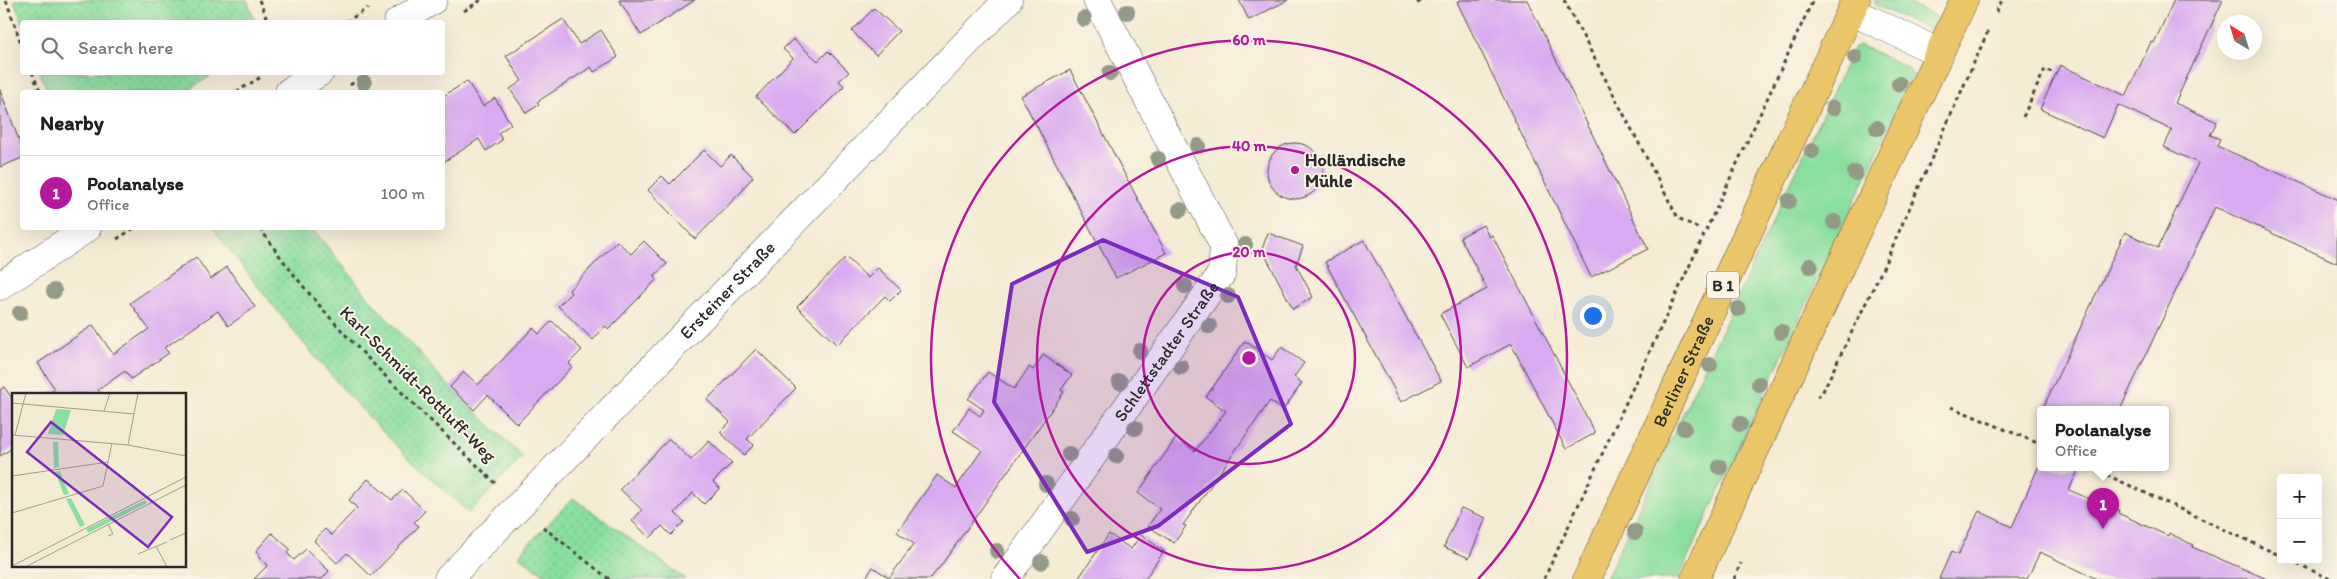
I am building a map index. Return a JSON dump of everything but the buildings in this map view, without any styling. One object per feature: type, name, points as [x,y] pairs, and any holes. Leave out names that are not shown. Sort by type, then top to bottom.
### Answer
[{"type":"main road","points":[[1695,579],[1964,0]]},
{"type":"main road","name":"Berliner Straße","points":[[1587,579],[1854,6]]},
{"type":"street","points":[[401,20],[433,0]]},
{"type":"street","name":"Ersteiner Straße","points":[[448,579],[1008,0]]},
{"type":"street","name":"Schlettstadter Straße","points":[[1005,579],[1222,273],[1224,246],[1097,0]]},
{"type":"street","points":[[1854,6],[1940,53]]},
{"type":"street","points":[[292,90],[315,75]]},
{"type":"street","points":[[0,286],[84,230]]},
{"type":"path","points":[[6,0],[20,40]]},
{"type":"path","points":[[259,0],[267,20]]},
{"type":"path","points":[[1417,4],[1424,0]]},
{"type":"path","points":[[1564,0],[1678,218],[1698,228]]},
{"type":"path","points":[[1544,579],[1813,0]]},
{"type":"path","points":[[349,20],[374,4]]},
{"type":"path","points":[[2024,117],[2046,69],[2056,74]]},
{"type":"path","points":[[33,75],[39,90]]},
{"type":"path","points":[[239,90],[263,75]]},
{"type":"path","points":[[346,88],[366,75]]},
{"type":"path","name":"Karl-Schmidt-Rottluff-Weg","points":[[262,230],[296,276],[364,355],[501,488]]},
{"type":"path","points":[[1952,407],[2037,443]]},
{"type":"path","points":[[2098,471],[2277,554]]},
{"type":"path","points":[[539,524],[609,579]]},
{"type":"path","points":[[2298,564],[2330,579]]},
{"type":"highlighted area","points":[[1103,240],[1238,297],[1291,424],[1158,526],[1087,552],[994,402],[1012,284]]},
{"type":"green space","points":[[14,0],[247,0],[254,20],[21,20]]},
{"type":"green space","points":[[1901,0],[1940,18],[1931,30],[1877,6],[1874,1]]},
{"type":"green space","points":[[1860,45],[1908,68],[1913,75],[1678,579],[1606,579],[1854,47]]},
{"type":"green space","points":[[41,75],[212,75],[188,90],[47,90]]},
{"type":"green space","points":[[215,230],[314,230],[379,310],[450,387],[523,457],[469,513],[403,452],[370,418],[277,311]]},
{"type":"green space","points":[[573,498],[686,579],[551,579],[518,555]]},
{"type":"place","name":"Holländische Mühle","points":[[1295,170]]},
{"type":"place","name":"Poolanalyse","points":[[2103,529]]}]
